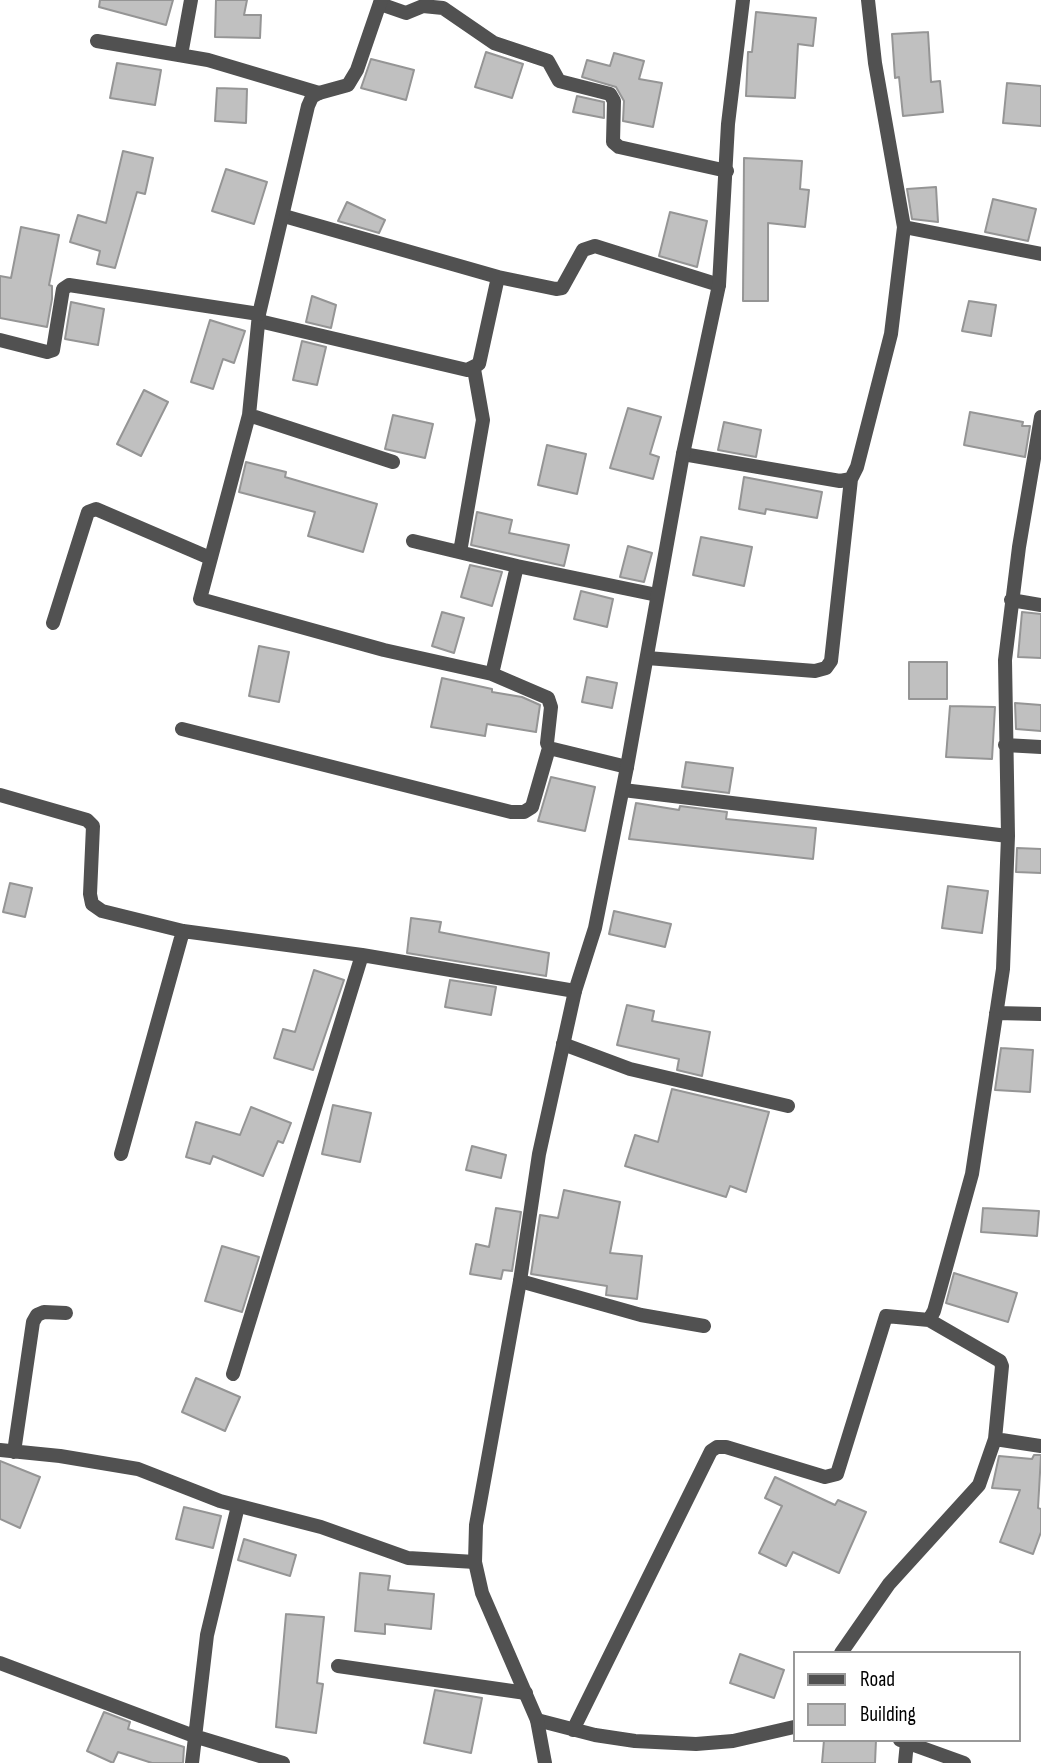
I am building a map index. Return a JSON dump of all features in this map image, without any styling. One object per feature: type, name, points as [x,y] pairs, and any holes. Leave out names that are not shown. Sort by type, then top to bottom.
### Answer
[{"type":"street","points":[[181,55],[191,0]]},
{"type":"street","points":[[545,1763],[537,1720],[489,1615],[475,1562],[480,1494],[520,1280],[539,1154],[575,991],[595,928],[628,768],[683,454],[719,285],[733,61],[743,0]]},
{"type":"street","points":[[647,658],[815,671],[826,668],[831,661],[851,479],[857,467],[891,334],[904,227],[875,63],[868,0]]},
{"type":"street","points":[[182,729],[511,812],[524,812],[532,807],[549,748],[547,743],[551,706],[548,698],[492,674],[384,650],[200,599],[249,415],[259,318],[308,107],[312,97],[319,93],[348,85],[380,2],[406,13],[423,6],[443,8],[495,43],[548,61],[559,81],[611,94],[614,101],[612,142],[619,148],[726,171]]},
{"type":"street","points":[[97,41],[181,55],[319,93]]},
{"type":"street","points":[[284,216],[498,277],[556,289],[562,288],[583,250],[595,246],[719,285]]},
{"type":"street","points":[[904,227],[1041,254]]},
{"type":"street","points":[[0,340],[47,352],[53,350],[63,289],[69,285],[259,318],[467,370],[474,369],[479,363],[498,277]]},
{"type":"street","points":[[460,552],[483,420],[474,369]]},
{"type":"street","points":[[249,415],[393,462]]},
{"type":"street","points":[[929,1320],[939,1295],[972,1174],[1007,931],[1005,660],[1011,600],[1041,417]]},
{"type":"street","points":[[683,454],[840,481],[851,479]]},
{"type":"street","points":[[53,624],[88,512],[104,510],[210,558]]},
{"type":"street","points":[[414,541],[657,595]]},
{"type":"street","points":[[492,674],[517,566]]},
{"type":"street","points":[[1011,600],[1041,606]]},
{"type":"street","points":[[1005,745],[1041,747]]},
{"type":"street","points":[[549,748],[628,768]]},
{"type":"street","points":[[623,790],[1008,836]]},
{"type":"street","points":[[0,795],[87,820],[93,826],[90,894],[92,904],[102,911],[183,931],[362,955],[575,991]]},
{"type":"street","points":[[121,1154],[183,931]]},
{"type":"street","points":[[233,1374],[362,955]]},
{"type":"street","points":[[996,1013],[1041,1014]]},
{"type":"street","points":[[562,1044],[630,1069],[788,1106]]},
{"type":"street","points":[[520,1280],[640,1315],[705,1326]]},
{"type":"street","points":[[66,1314],[44,1312],[37,1315],[33,1322],[4,1453],[60,1456],[138,1469],[238,1506],[321,1527],[408,1558],[475,1562]]},
{"type":"street","points":[[573,1730],[712,1451],[717,1447],[726,1447],[825,1477],[837,1474],[887,1316],[929,1320],[1000,1361],[1003,1374],[995,1439],[979,1485],[889,1584],[842,1651]]},
{"type":"street","points":[[995,1439],[1041,1446]]},
{"type":"street","points":[[192,1763],[207,1635],[238,1506]]},
{"type":"street","points":[[0,1663],[194,1736],[284,1763]]},
{"type":"street","points":[[338,1666],[526,1693]]},
{"type":"street","points":[[537,1720],[573,1730],[635,1741],[696,1744],[733,1741],[792,1724]]},
{"type":"street","points":[[904,1742],[905,1763]]},
{"type":"street","points":[[907,1742],[964,1763]]},
{"type":"building","points":[[100,0],[173,0],[166,25],[99,7]]},
{"type":"building","points":[[216,0],[247,0],[244,15],[261,15],[260,38],[215,37]]},
{"type":"building","points":[[756,12],[816,18],[813,46],[798,44],[795,98],[746,96],[748,52],[752,52]]},
{"type":"building","points":[[928,32],[931,82],[940,81],[943,112],[903,116],[899,77],[895,78],[892,34]]},
{"type":"building","points":[[486,52],[523,64],[512,98],[475,87]]},
{"type":"building","points":[[614,53],[644,61],[639,79],[662,83],[653,127],[623,121],[624,101],[616,87],[582,77],[587,60],[610,66]]},
{"type":"building","points":[[371,59],[414,70],[406,100],[361,88]]},
{"type":"building","points":[[117,63],[161,70],[155,105],[110,98]]},
{"type":"building","points":[[1007,83],[1041,86],[1041,126],[1003,123]]},
{"type":"building","points":[[217,88],[247,89],[246,123],[215,121]]},
{"type":"building","points":[[577,96],[604,102],[604,118],[573,112]]},
{"type":"building","points":[[123,151],[153,158],[145,194],[137,192],[115,268],[97,264],[100,251],[70,242],[78,215],[106,223]]},
{"type":"building","points":[[744,158],[802,161],[800,189],[809,190],[805,227],[768,223],[768,301],[743,301]]},
{"type":"building","points":[[226,169],[267,182],[254,224],[212,211]]},
{"type":"building","points":[[936,187],[938,222],[912,219],[907,189]]},
{"type":"building","points":[[993,199],[1036,209],[1028,241],[985,232]]},
{"type":"building","points":[[347,202],[385,220],[379,233],[338,221]]},
{"type":"building","points":[[670,212],[707,221],[697,267],[659,256]]},
{"type":"building","points":[[21,227],[59,235],[49,285],[52,286],[52,299],[47,327],[0,318],[0,276],[11,278]]},
{"type":"building","points":[[312,296],[336,305],[331,328],[306,322]]},
{"type":"building","points":[[969,301],[996,305],[991,336],[962,331]]},
{"type":"building","points":[[71,302],[104,309],[98,345],[65,339]]},
{"type":"building","points":[[210,320],[245,331],[234,363],[223,359],[213,389],[191,382]]},
{"type":"building","points":[[302,341],[326,347],[317,385],[293,380]]},
{"type":"building","points":[[144,390],[168,402],[141,456],[117,444]]},
{"type":"building","points":[[628,408],[661,417],[650,454],[659,457],[653,479],[610,468]]},
{"type":"building","points":[[970,412],[1023,422],[1022,426],[1030,426],[1025,457],[964,445]]},
{"type":"building","points":[[393,415],[433,424],[425,458],[385,449]]},
{"type":"building","points":[[724,422],[761,430],[756,457],[718,450]]},
{"type":"building","points":[[547,445],[586,454],[577,494],[538,485]]},
{"type":"building","points":[[246,462],[286,472],[285,477],[377,504],[363,552],[308,536],[315,512],[239,492]]},
{"type":"building","points":[[744,477],[822,492],[817,518],[766,509],[765,514],[739,509]]},
{"type":"building","points":[[477,512],[512,520],[509,533],[569,545],[564,566],[471,545]]},
{"type":"building","points":[[701,537],[752,547],[744,586],[693,575]]},
{"type":"building","points":[[628,546],[652,553],[644,582],[620,577]]},
{"type":"building","points":[[470,565],[502,572],[492,606],[461,597]]},
{"type":"building","points":[[581,591],[613,599],[607,627],[574,619]]},
{"type":"building","points":[[442,612],[464,618],[454,653],[432,646]]},
{"type":"building","points":[[1022,612],[1041,614],[1041,658],[1018,657]]},
{"type":"building","points":[[259,646],[289,652],[279,702],[249,696]]},
{"type":"building","points":[[909,662],[947,662],[947,699],[909,699]]},
{"type":"building","points":[[587,677],[617,683],[612,708],[582,702]]},
{"type":"building","points":[[442,678],[522,697],[540,705],[536,732],[487,724],[485,736],[431,727]]},
{"type":"building","points":[[1015,703],[1041,705],[1041,731],[1016,729]]},
{"type":"building","points":[[950,706],[995,707],[992,759],[946,757]]},
{"type":"building","points":[[686,762],[733,768],[729,793],[682,787]]},
{"type":"building","points":[[551,777],[595,787],[585,831],[538,821]]},
{"type":"building","points":[[636,803],[679,810],[680,806],[727,812],[726,819],[816,828],[813,859],[629,839]]},
{"type":"building","points":[[1017,848],[1041,849],[1041,873],[1016,872]]},
{"type":"building","points":[[10,883],[32,888],[25,917],[3,912]]},
{"type":"building","points":[[948,886],[988,891],[982,933],[942,928]]},
{"type":"building","points":[[614,911],[671,924],[665,947],[609,934]]},
{"type":"building","points":[[411,918],[441,922],[439,932],[549,953],[546,976],[407,953]]},
{"type":"building","points":[[314,970],[344,980],[313,1070],[274,1058],[283,1029],[295,1032]]},
{"type":"building","points":[[450,980],[496,987],[491,1015],[445,1007]]},
{"type":"building","points":[[627,1005],[654,1011],[652,1021],[710,1032],[702,1076],[677,1070],[679,1059],[617,1045]]},
{"type":"building","points":[[1001,1048],[1033,1050],[1030,1092],[995,1090]]},
{"type":"building","points":[[672,1089],[769,1112],[746,1192],[730,1186],[726,1197],[625,1166],[635,1135],[658,1142]]},
{"type":"building","points":[[333,1105],[371,1113],[360,1162],[322,1154]]},
{"type":"building","points":[[251,1107],[291,1123],[283,1143],[278,1141],[263,1176],[213,1156],[210,1164],[186,1157],[196,1122],[240,1135]]},
{"type":"building","points":[[472,1146],[506,1155],[501,1178],[466,1170]]},
{"type":"building","points":[[564,1190],[620,1202],[610,1253],[642,1256],[637,1299],[606,1295],[607,1286],[531,1274],[540,1215],[558,1218]]},
{"type":"building","points":[[496,1208],[521,1212],[512,1271],[503,1270],[501,1279],[470,1274],[476,1244],[489,1247]]},
{"type":"building","points":[[983,1208],[1039,1211],[1037,1236],[981,1232]]},
{"type":"building","points":[[222,1246],[259,1257],[242,1312],[205,1301]]},
{"type":"building","points":[[954,1273],[1017,1293],[1008,1322],[946,1303]]},
{"type":"building","points":[[196,1378],[240,1397],[225,1431],[182,1412]]},
{"type":"building","points":[[1034,1455],[1041,1455],[1038,1508],[1041,1509],[1041,1532],[1033,1554],[1000,1542],[1020,1490],[992,1488],[999,1456],[1032,1459]]},
{"type":"building","points":[[0,1461],[40,1477],[20,1528],[0,1519]]},
{"type":"building","points":[[775,1477],[835,1505],[838,1500],[866,1512],[839,1573],[793,1552],[786,1566],[759,1553],[782,1506],[765,1498]]},
{"type":"building","points":[[184,1507],[221,1516],[213,1548],[176,1539]]},
{"type":"building","points":[[244,1539],[296,1555],[290,1576],[238,1560]]},
{"type":"building","points":[[360,1573],[390,1576],[388,1590],[434,1594],[431,1629],[385,1624],[385,1634],[355,1631]]},
{"type":"building","points":[[286,1614],[324,1617],[317,1683],[323,1684],[316,1733],[276,1727]]},
{"type":"building","points":[[740,1654],[784,1670],[774,1698],[730,1683]]},
{"type":"building","points":[[435,1690],[482,1698],[471,1753],[424,1743]]},
{"type":"building","points":[[104,1712],[130,1722],[128,1729],[184,1747],[183,1763],[152,1763],[118,1752],[113,1763],[87,1751]]},
{"type":"building","points":[[824,1742],[876,1742],[875,1763],[822,1763]]}]
